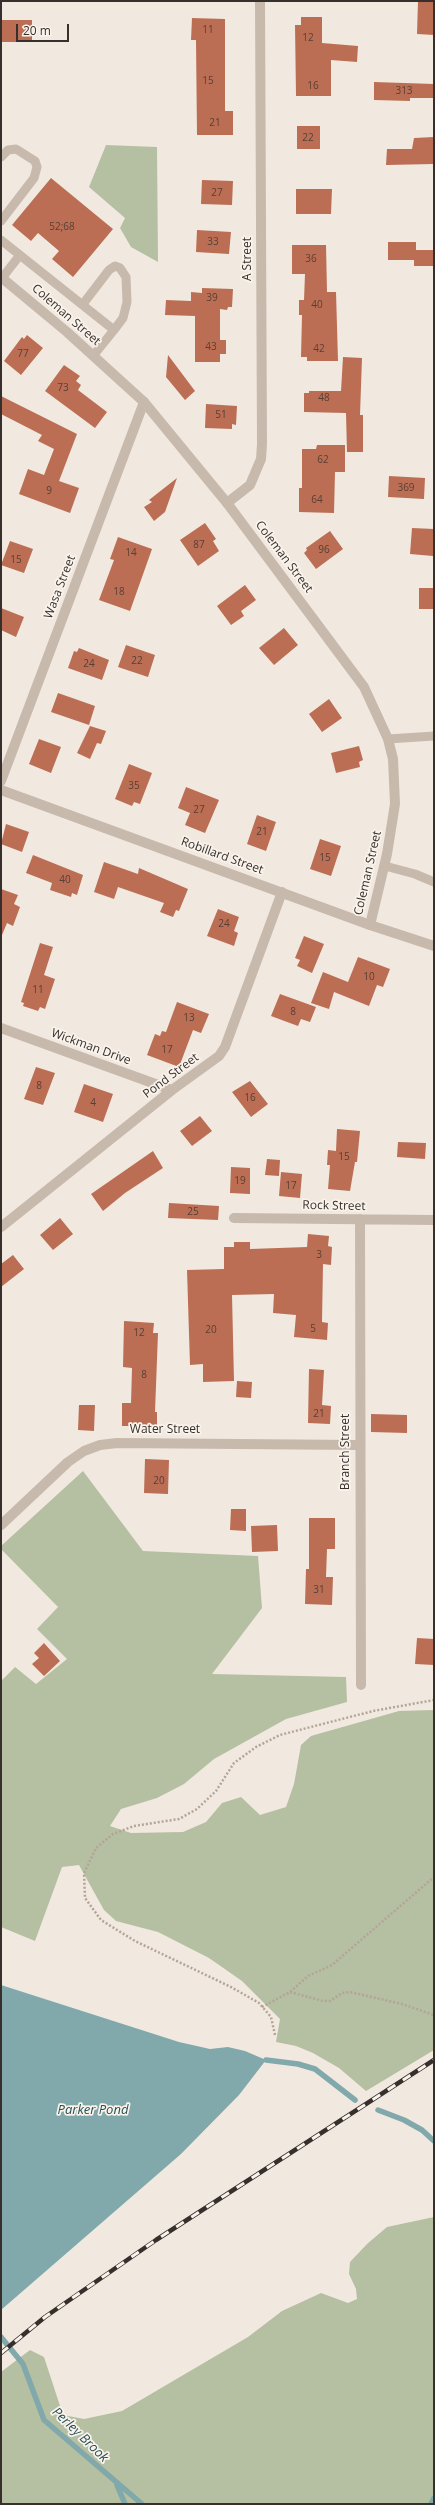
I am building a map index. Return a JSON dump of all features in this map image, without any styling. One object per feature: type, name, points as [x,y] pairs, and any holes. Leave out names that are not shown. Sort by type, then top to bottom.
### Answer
[{"type":"street","name":"A Street","points":[[227,503],[250,485],[261,459],[262,444],[260,1]]},
{"type":"street","name":"Coleman Street","points":[[2,278],[144,402],[227,503],[356,675],[376,710],[388,739],[392,759],[395,804],[385,866],[370,925]]},
{"type":"street","name":"Wasa Street","points":[[1,781],[144,402]]},
{"type":"street","name":"Robillard Street","points":[[1,790],[370,925],[434,946]]},
{"type":"street","name":"Pond Street","points":[[1,1227],[223,1051],[282,892]]},
{"type":"street","name":"Wickman Drive","points":[[1,1028],[172,1090]]},
{"type":"street","name":"Rock Street","points":[[234,1218],[434,1220]]},
{"type":"street","name":"Branch Street","points":[[360,1220],[359,1445],[361,1685]]},
{"type":"street","name":"Water Street","points":[[1,1525],[68,1462],[84,1451],[100,1445],[117,1443],[359,1445]]},
{"type":"lane","points":[[1,157],[8,150],[16,149],[34,161],[37,167],[34,178],[1,220]]},
{"type":"lane","points":[[1,240],[114,330]]},
{"type":"lane","points":[[2,278],[20,255]]},
{"type":"lane","points":[[83,304],[109,270],[115,266],[120,268],[126,277],[128,302],[123,318],[93,356]]},
{"type":"lane","points":[[388,739],[434,736]]},
{"type":"lane","points":[[385,866],[416,874],[434,882]]},
{"type":"path","points":[[275,2036],[272,2017],[262,2007],[232,1987],[135,1941],[101,1920],[85,1898],[84,1873],[96,1848],[113,1834],[127,1829],[179,1819],[197,1809],[216,1791],[234,1763],[256,1747],[280,1736],[397,1705],[434,1700]]},
{"type":"path","points":[[262,2007],[290,1992],[308,1976],[332,1965],[434,1877]]},
{"type":"path","points":[[290,1992],[323,2001],[350,1992],[402,2004],[434,2015]]},
{"type":"green space","points":[[106,145],[157,147],[158,262],[131,247],[120,228],[125,218],[89,187]]},
{"type":"green space","points":[[83,1471],[143,1551],[258,1556],[262,1608],[212,1674],[346,1677],[347,1702],[286,1719],[214,1759],[184,1784],[157,1798],[121,1809],[110,1826],[131,1833],[183,1832],[206,1822],[222,1803],[241,1797],[260,1815],[286,1807],[294,1784],[301,1745],[311,1736],[399,1711],[434,1710],[434,2050],[366,2091],[339,2068],[313,2053],[296,2046],[276,2042],[280,2019],[242,1981],[209,1958],[158,1932],[116,1921],[104,1910],[79,1865],[62,1867],[35,1941],[1,1927],[1,1681],[15,1667],[36,1684],[67,1659],[37,1629],[58,1607],[1,1549],[1,1546]]},
{"type":"green space","points":[[434,2217],[434,2504],[1,2504],[1,2372],[30,2350],[44,2357],[63,2415],[84,2419],[122,2411],[248,2337],[282,2311],[321,2293],[348,2303],[357,2299],[356,2289],[349,2274],[350,2262],[367,2244],[387,2227]]},
{"type":"water","name":"Parker Pond","points":[[1,1985],[179,2042],[210,2049],[228,2047],[245,2051],[266,2060],[239,2095],[181,2154],[1,2310]]},
{"type":"building","points":[[418,1],[434,1],[434,35],[417,34]]},
{"type":"building","points":[[301,17],[322,17],[322,43],[358,46],[357,62],[331,60],[331,96],[296,96],[295,25],[301,25]]},
{"type":"building","points":[[192,18],[225,19],[225,111],[233,111],[233,135],[197,135],[196,40],[191,40]]},
{"type":"building","points":[[1,20],[32,20],[32,42],[1,42]]},
{"type":"building","points":[[374,82],[434,84],[434,98],[410,98],[410,101],[374,100]]},
{"type":"building","points":[[297,126],[320,126],[320,149],[297,149]]},
{"type":"building","points":[[434,137],[434,164],[386,165],[387,149],[412,149],[414,138]]},
{"type":"building","points":[[51,178],[113,229],[73,277],[52,259],[59,251],[38,233],[31,241],[12,225]]},
{"type":"building","points":[[202,180],[233,181],[232,205],[201,204]]},
{"type":"building","points":[[296,189],[332,189],[331,214],[296,214]]},
{"type":"building","points":[[197,230],[231,232],[229,254],[196,252]]},
{"type":"building","points":[[388,242],[416,242],[416,250],[434,250],[434,266],[414,266],[414,260],[388,260]]},
{"type":"building","points":[[292,245],[326,245],[327,292],[336,292],[338,361],[307,361],[307,357],[301,357],[302,315],[299,315],[299,300],[304,300],[305,274],[292,274]]},
{"type":"building","points":[[202,288],[233,289],[232,307],[228,307],[227,310],[220,309],[220,340],[226,340],[226,354],[220,354],[220,362],[195,362],[195,316],[165,315],[166,300],[191,301],[191,292],[202,293]]},
{"type":"building","points":[[27,335],[43,348],[21,375],[4,361],[22,337],[24,339]]},
{"type":"building","points":[[168,355],[195,391],[185,400],[166,377]]},
{"type":"building","points":[[343,357],[362,358],[360,415],[363,415],[363,452],[347,452],[346,413],[304,412],[304,393],[309,393],[309,391],[341,391]]},
{"type":"building","points":[[64,365],[80,376],[76,381],[81,385],[78,390],[107,412],[95,428],[45,391]]},
{"type":"building","points":[[1,396],[77,434],[59,481],[79,488],[70,513],[19,494],[28,469],[44,475],[54,449],[38,441],[42,435],[1,414]]},
{"type":"building","points":[[206,404],[237,406],[236,425],[232,424],[232,429],[205,428]]},
{"type":"building","points":[[317,445],[345,445],[345,472],[335,472],[334,513],[299,512],[299,488],[302,488],[302,449],[316,449]]},
{"type":"building","points":[[389,476],[425,478],[424,499],[388,497]]},
{"type":"building","points":[[177,478],[165,512],[154,521],[144,507],[152,502],[149,500]]},
{"type":"building","points":[[205,523],[216,539],[213,541],[219,551],[198,566],[180,540]]},
{"type":"building","points":[[412,528],[434,529],[433,556],[410,554]]},
{"type":"building","points":[[330,531],[343,549],[316,569],[304,553],[307,550],[306,548]]},
{"type":"building","points":[[118,537],[152,549],[130,611],[99,600],[114,560],[110,559]]},
{"type":"building","points":[[10,541],[33,549],[24,573],[1,565]]},
{"type":"building","points":[[245,585],[256,600],[241,611],[244,616],[231,625],[217,606]]},
{"type":"building","points":[[419,588],[434,588],[434,609],[419,609]]},
{"type":"building","points":[[1,608],[24,617],[16,637],[1,630]]},
{"type":"building","points":[[284,628],[298,645],[274,665],[259,648]]},
{"type":"building","points":[[126,645],[155,655],[148,677],[118,667]]},
{"type":"building","points":[[79,648],[109,660],[102,680],[68,668],[74,651],[77,652]]},
{"type":"building","points":[[58,693],[95,706],[89,725],[51,712]]},
{"type":"building","points":[[329,699],[342,718],[322,732],[309,714]]},
{"type":"building","points":[[90,726],[106,731],[101,744],[97,743],[90,759],[77,753]]},
{"type":"building","points":[[39,739],[61,747],[51,773],[29,764]]},
{"type":"building","points":[[359,746],[363,760],[359,762],[360,767],[336,773],[331,753]]},
{"type":"building","points":[[129,764],[152,773],[140,804],[134,802],[132,806],[115,799]]},
{"type":"building","points":[[186,787],[219,800],[205,833],[185,825],[190,813],[178,808]]},
{"type":"building","points":[[257,815],[276,822],[266,851],[247,844]]},
{"type":"building","points":[[6,824],[29,832],[22,852],[1,844]]},
{"type":"building","points":[[320,839],[341,846],[331,876],[310,869]]},
{"type":"building","points":[[33,855],[83,875],[77,895],[72,893],[71,897],[50,890],[52,883],[26,873]]},
{"type":"building","points":[[104,862],[138,874],[139,868],[188,889],[179,911],[176,910],[173,917],[160,912],[164,903],[118,887],[114,899],[94,892]]},
{"type":"building","points":[[1,889],[18,895],[14,904],[20,907],[13,926],[7,923],[2,935]]},
{"type":"building","points":[[218,909],[239,917],[234,931],[238,933],[234,946],[207,936]]},
{"type":"building","points":[[304,936],[324,944],[312,973],[297,966],[300,960],[295,958]]},
{"type":"building","points":[[40,943],[53,947],[44,975],[55,979],[45,1009],[40,1007],[38,1011],[23,1006],[24,1003],[21,1002]]},
{"type":"building","points":[[358,957],[390,969],[383,987],[377,985],[369,1006],[334,992],[329,1009],[311,1003],[323,972],[348,982]]},
{"type":"building","points":[[280,994],[316,1007],[310,1022],[301,1019],[298,1026],[271,1016]]},
{"type":"building","points":[[177,1002],[209,1014],[201,1033],[193,1030],[179,1067],[147,1055],[155,1034],[160,1036],[162,1031],[166,1032]]},
{"type":"building","points":[[36,1067],[55,1073],[43,1105],[24,1099]]},
{"type":"building","points":[[250,1081],[268,1104],[251,1117],[232,1092]]},
{"type":"building","points":[[84,1084],[113,1094],[103,1122],[74,1112]]},
{"type":"building","points":[[200,1116],[212,1131],[192,1146],[180,1131]]},
{"type":"building","points":[[337,1129],[360,1131],[357,1162],[355,1162],[350,1191],[328,1189],[330,1165],[327,1165],[328,1150],[336,1151]]},
{"type":"building","points":[[398,1142],[426,1143],[425,1159],[397,1157]]},
{"type":"building","points":[[153,1151],[163,1168],[125,1193],[103,1211],[91,1194]]},
{"type":"building","points":[[267,1159],[280,1160],[279,1176],[265,1175]]},
{"type":"building","points":[[231,1167],[250,1168],[250,1194],[230,1193]]},
{"type":"building","points":[[281,1172],[302,1174],[300,1198],[279,1196]]},
{"type":"building","points":[[169,1203],[219,1206],[218,1220],[168,1218]]},
{"type":"building","points":[[60,1218],[73,1234],[53,1250],[40,1235]]},
{"type":"building","points":[[308,1234],[329,1236],[328,1246],[332,1247],[331,1265],[323,1264],[322,1322],[328,1323],[327,1340],[294,1337],[296,1315],[273,1313],[274,1294],[232,1295],[234,1381],[203,1382],[203,1364],[190,1365],[187,1270],[224,1269],[224,1247],[234,1247],[234,1242],[250,1242],[250,1249],[307,1247]]},
{"type":"building","points":[[13,1255],[24,1269],[1,1287],[1,1264]]},
{"type":"building","points":[[124,1321],[154,1323],[153,1333],[158,1333],[155,1412],[157,1412],[157,1426],[122,1426],[122,1403],[131,1403],[132,1368],[123,1367]]},
{"type":"building","points":[[309,1369],[324,1370],[322,1405],[331,1406],[330,1424],[308,1423]]},
{"type":"building","points":[[237,1381],[252,1382],[251,1398],[236,1397]]},
{"type":"building","points":[[79,1405],[95,1405],[94,1431],[78,1430]]},
{"type":"building","points":[[371,1414],[407,1415],[407,1433],[371,1432]]},
{"type":"building","points":[[145,1459],[169,1460],[168,1494],[144,1493]]},
{"type":"building","points":[[231,1509],[246,1509],[246,1531],[230,1530]]},
{"type":"building","points":[[309,1518],[335,1518],[335,1549],[327,1549],[326,1577],[333,1577],[332,1605],[305,1604],[306,1569],[309,1569]]},
{"type":"building","points":[[277,1525],[278,1551],[252,1552],[251,1526]]},
{"type":"building","points":[[417,1638],[434,1639],[434,1665],[415,1664]]},
{"type":"building","points":[[44,1643],[60,1661],[44,1676],[32,1664],[39,1658],[34,1653]]},
{"type":"waterway","points":[[266,2060],[298,2064],[315,2069],[355,2100]]},
{"type":"waterway","points":[[378,2110],[404,2120],[422,2130],[434,2141]]},
{"type":"waterway","name":"Perley Brook","points":[[1,2337],[23,2364],[44,2420],[142,2504]]},
{"type":"waterway","name":"Perley Brook","points":[[117,2485],[125,2504]]},
{"type":"waterway","points":[[431,2504],[434,2498]]},
{"type":"railway","points":[[1,2353],[45,2317],[156,2240],[434,2060]]}]
